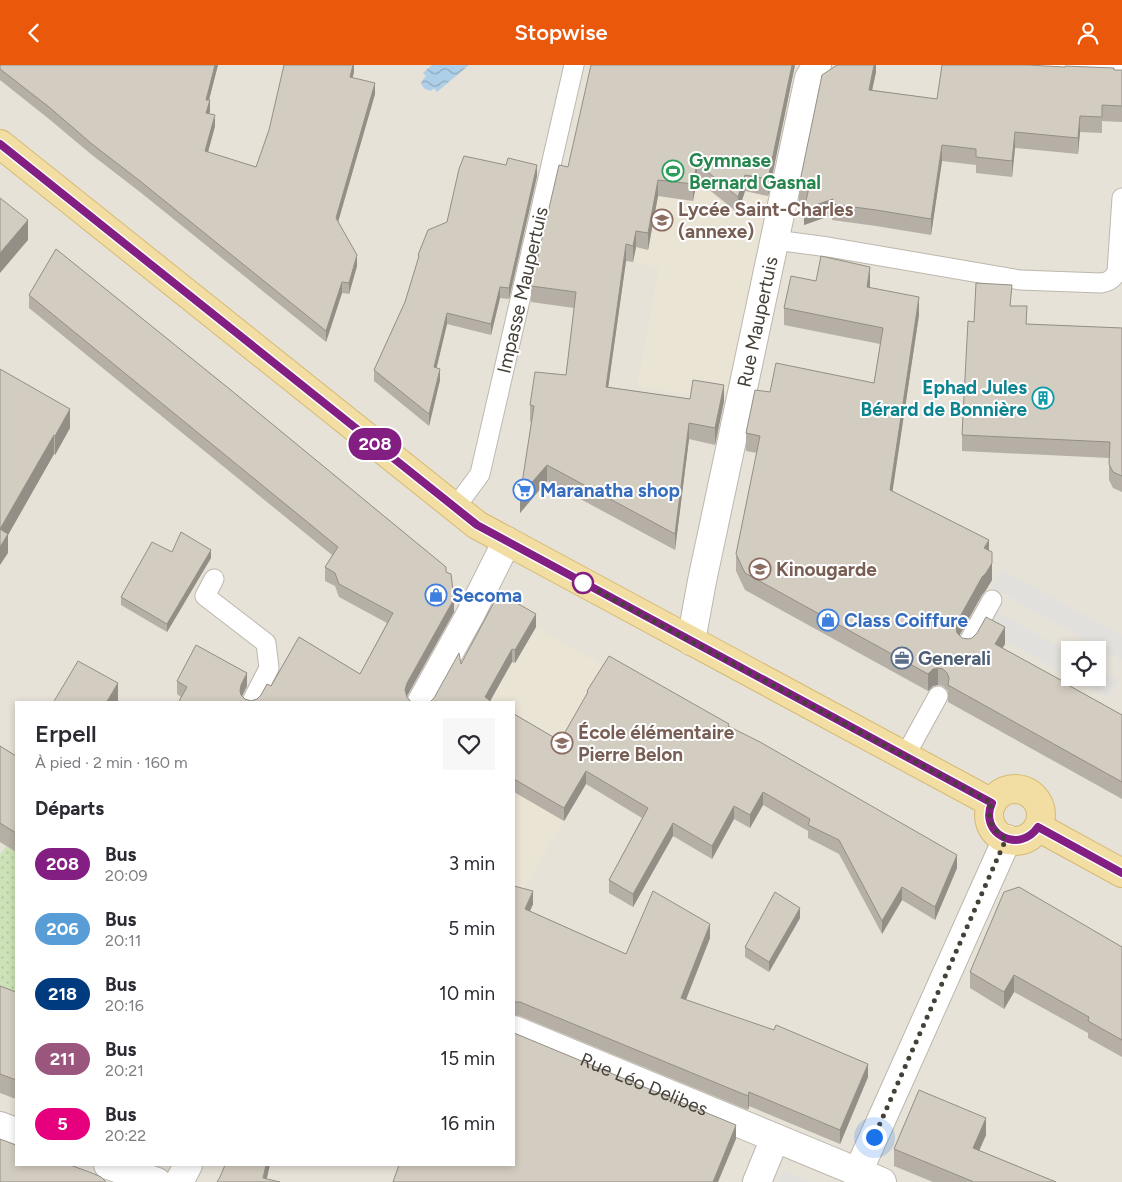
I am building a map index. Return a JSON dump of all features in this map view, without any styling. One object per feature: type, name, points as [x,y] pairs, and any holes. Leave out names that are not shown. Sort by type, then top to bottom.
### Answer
[{"type":"main road","points":[[0,144],[477,525],[992,803]]},
{"type":"main road","points":[[1010,789],[1028,791],[1039,804],[1041,812],[1038,827],[1032,835],[1024,839],[1006,839],[994,829],[990,822],[989,814],[992,803],[1002,792],[1010,789]]},
{"type":"main road","points":[[1038,827],[1122,873]]},
{"type":"street","name":"Rue Maupertuis","points":[[691,641],[702,581],[809,77],[817,65]]},
{"type":"street","points":[[1043,65],[1122,69]]},
{"type":"street","points":[[422,701],[470,615],[507,541]]},
{"type":"street","points":[[870,1177],[1006,839]]},
{"type":"street","name":"Rue Léo Delibes","points":[[515,1030],[870,1177]]},
{"type":"street","points":[[0,1126],[15,1132]]},
{"type":"street","points":[[757,1182],[774,1138]]},
{"type":"street","points":[[111,1166],[157,1182]]},
{"type":"street","points":[[179,1182],[187,1166]]},
{"type":"lane","name":"Impasse Maupertuis","points":[[455,508],[480,474],[574,65]]},
{"type":"lane","points":[[774,240],[828,247],[1020,279],[1101,283],[1108,282],[1114,278],[1117,272],[1122,198]]},
{"type":"lane","points":[[214,579],[205,596],[266,643],[270,668],[252,701]]},
{"type":"lane","points":[[967,645],[992,600]]},
{"type":"lane","points":[[905,756],[938,697]]},
{"type":"shaded area","points":[[0,65],[1122,65],[1122,1182],[0,1182]]},
{"type":"shaded area","name":"Lycée Saint-Charles (annexe)","points":[[595,65],[795,65],[727,402],[637,386],[659,268],[607,256]]},
{"type":"shaded area","points":[[1001,569],[1122,636],[1122,660],[1106,651],[1106,641],[1088,641],[991,587]]},
{"type":"shaded area","points":[[995,611],[1061,648],[1061,672],[985,629]]},
{"type":"shaded area","name":"École élémentaire Pierre Belon","points":[[536,627],[643,689],[517,900],[515,900],[515,701],[448,701]]},
{"type":"shaded area","points":[[1106,673],[1119,680],[1108,698],[1086,686],[1106,686]]},
{"type":"shaded area","points":[[783,1171],[810,1182],[778,1182]]},
{"type":"green space","points":[[6,846],[15,851],[15,1010],[0,1004],[0,855]]},
{"type":"water","points":[[432,65],[469,65],[437,92],[434,88],[431,91],[425,89],[421,84],[426,76],[423,73]]},
{"type":"building","points":[[0,65],[215,65],[206,100],[210,100],[206,113],[215,115],[205,151],[256,167],[269,130],[284,65],[353,65],[350,77],[375,83],[336,218],[357,255],[349,283],[342,282],[326,331],[0,69]]},
{"type":"building","points":[[591,65],[792,65],[768,179],[745,175],[738,197],[697,163],[693,184],[658,180],[648,233],[636,231],[633,246],[626,244],[606,387],[690,399],[693,380],[724,385],[715,428],[689,423],[675,534],[547,465],[520,496],[534,406],[530,405],[535,372],[566,375],[576,292],[531,286],[559,165],[568,167]]},
{"type":"building","points":[[837,65],[874,65],[869,90],[937,99],[942,65],[1114,68],[1114,70],[1122,70],[1122,106],[1102,105],[1102,117],[1080,116],[1078,138],[1015,132],[1012,161],[976,157],[976,149],[942,145],[931,219],[832,204],[833,199],[804,209],[809,188],[799,186],[822,75]]},
{"type":"building","points":[[464,156],[506,165],[508,158],[537,165],[509,288],[500,287],[491,324],[447,313],[434,367],[440,369],[429,414],[374,370],[405,302],[418,255],[428,230],[447,222],[459,169]]},
{"type":"building","points":[[0,198],[28,220],[0,253]]},
{"type":"building","points":[[56,249],[446,567],[446,572],[451,574],[454,599],[407,683],[405,690],[410,701],[251,701],[261,695],[267,684],[271,686],[299,637],[360,674],[393,613],[339,584],[335,573],[325,567],[338,547],[29,295]]},
{"type":"building","points":[[821,256],[870,267],[867,287],[919,297],[890,490],[989,540],[984,548],[992,552],[992,563],[957,622],[957,633],[962,638],[972,638],[986,617],[1005,627],[995,644],[1061,680],[1061,686],[1070,686],[1122,715],[1122,782],[948,685],[949,678],[943,669],[933,669],[928,674],[745,573],[736,554],[760,436],[746,433],[755,390],[770,392],[776,363],[874,383],[883,328],[784,308],[791,276],[816,281]]},
{"type":"building","name":"Ephad Jules Bérard de Bonnière","points":[[976,283],[1012,285],[1010,306],[1027,306],[1026,324],[1122,328],[1122,476],[1113,472],[1109,464],[1110,442],[962,435],[968,321],[974,322]]},
{"type":"building","points":[[0,369],[70,409],[0,529]]},
{"type":"building","points":[[0,529],[8,534],[0,547]]},
{"type":"building","points":[[181,532],[211,550],[167,624],[121,597],[152,542],[172,552]]},
{"type":"building","points":[[499,593],[536,614],[515,650],[512,649],[485,697],[490,701],[431,701],[459,653],[461,664]]},
{"type":"building","points":[[196,645],[247,673],[240,691],[245,699],[251,701],[179,701],[187,687],[177,681]]},
{"type":"building","points":[[609,656],[729,724],[728,726],[760,742],[957,855],[935,907],[902,887],[882,921],[839,840],[808,825],[810,819],[763,792],[750,815],[734,806],[712,846],[673,823],[633,894],[609,880],[648,808],[586,771],[564,808],[515,780],[515,715],[560,741],[587,691]]},
{"type":"building","points":[[78,661],[118,683],[107,701],[54,701]]},
{"type":"building","points":[[0,746],[15,755],[15,832],[0,823]]},
{"type":"building","points":[[515,886],[533,891],[525,909],[626,954],[653,891],[710,924],[681,998],[774,1030],[776,1025],[868,1064],[840,1130],[749,1092],[748,1096],[520,1002],[515,1002]]},
{"type":"building","points":[[1019,887],[1122,947],[1122,1040],[1088,1021],[1089,1017],[1014,975],[1004,992],[970,972],[1004,892]]},
{"type":"building","points":[[775,892],[800,908],[769,962],[745,947]]},
{"type":"building","points":[[0,986],[15,992],[15,1080],[0,1074]]},
{"type":"building","points":[[515,1033],[736,1125],[713,1182],[393,1182],[399,1166],[515,1166]]},
{"type":"building","points":[[919,1090],[986,1118],[973,1148],[1056,1182],[974,1182],[894,1149]]},
{"type":"building","points":[[0,1139],[15,1145],[15,1166],[73,1166],[101,1177],[106,1182],[0,1182]]},
{"type":"building","points":[[225,1166],[266,1166],[263,1178],[280,1182],[217,1182]]},
{"type":"bus line","name":"208","points":[[0,144],[477,525],[992,803],[989,814],[990,822],[994,829],[1006,839],[1024,839],[1032,835],[1038,827],[1122,873]]},
{"type":"place","name":"Gymnase Bernard Gasnal","points":[[673,171]]},
{"type":"place","name":"Lycée Saint-Charles (annexe)","points":[[662,220]]},
{"type":"place","name":"Ephad Jules Bérard de Bonnière","points":[[1043,398]]},
{"type":"place","name":"Maranatha shop","points":[[524,490]]},
{"type":"place","name":"Kinougarde","points":[[760,569]]},
{"type":"place","name":"Secoma","points":[[436,595]]},
{"type":"place","name":"Class Coiffure","points":[[828,620]]},
{"type":"place","name":"Generali","points":[[902,658]]},
{"type":"place","name":"École élémentaire Pierre Belon","points":[[562,743]]},
{"type":"route","points":[[583,583],[992,803],[989,814],[990,822],[994,829],[1006,839],[874,1137]]}]
